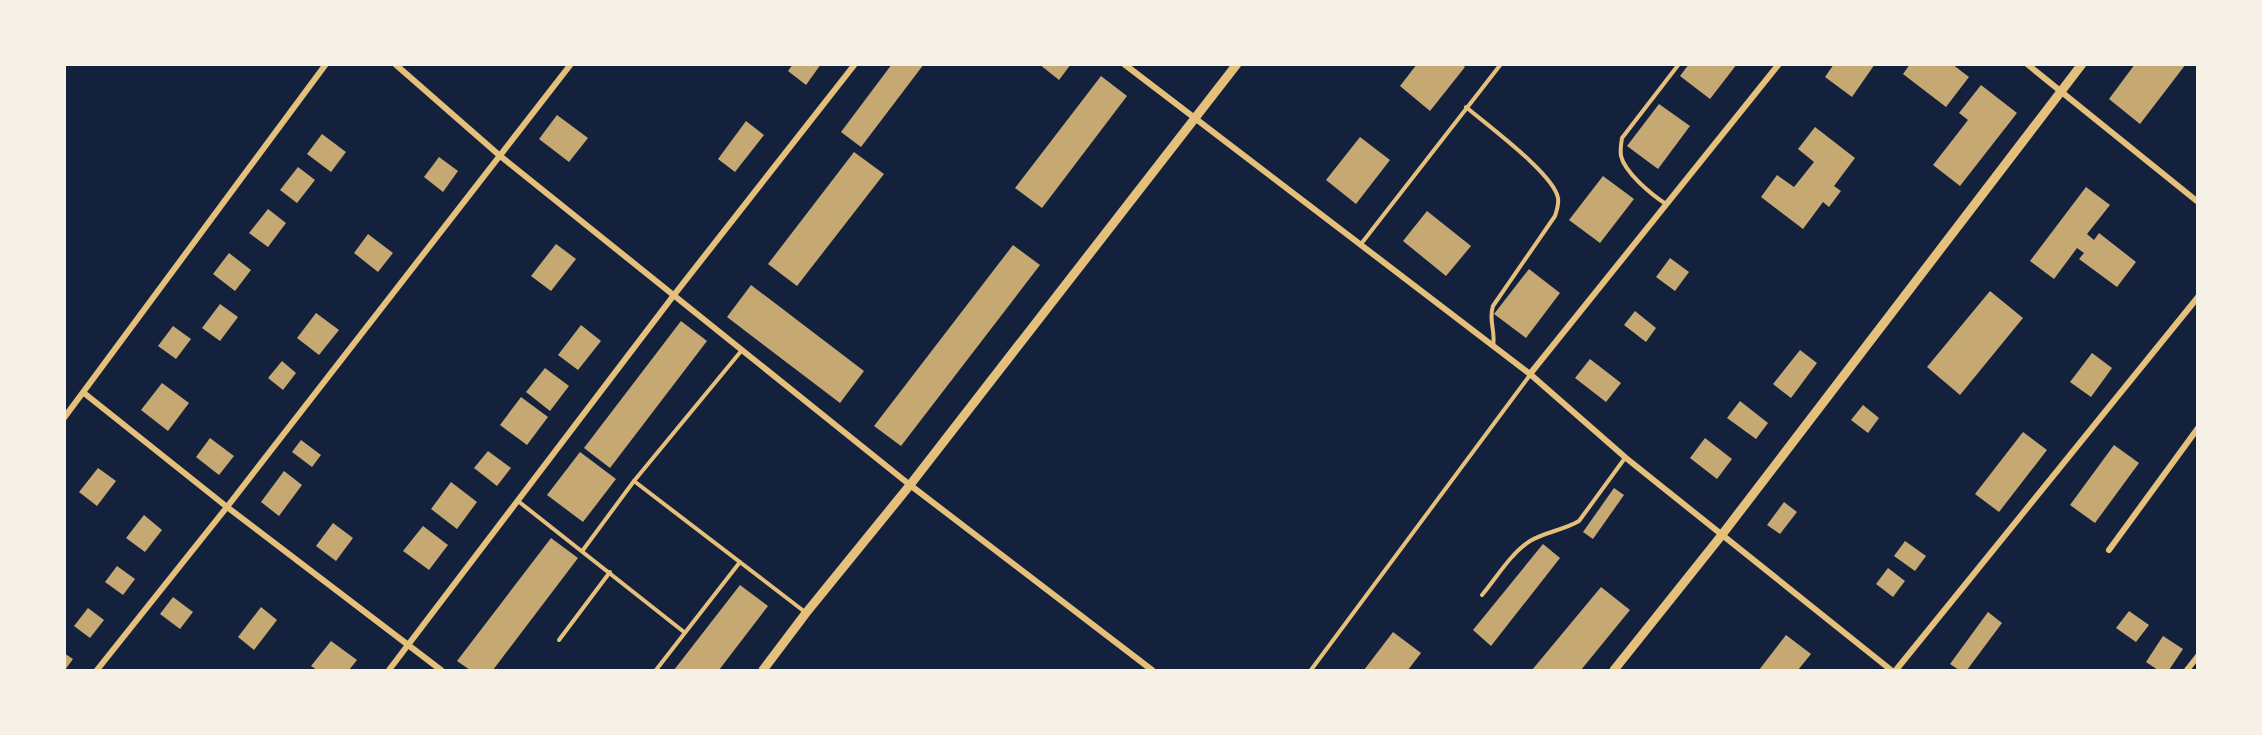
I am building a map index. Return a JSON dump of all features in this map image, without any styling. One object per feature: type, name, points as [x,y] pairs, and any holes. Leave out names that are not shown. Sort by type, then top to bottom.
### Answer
[{"type":"street","points":[[64,418],[326,64]]},
{"type":"street","points":[[395,64],[500,155],[910,485],[1152,670]]},
{"type":"street","points":[[97,670],[572,64]]},
{"type":"street","points":[[389,670],[674,295],[855,64]]},
{"type":"street","points":[[1124,64],[1530,374],[1626,458],[1721,536],[1891,670]]},
{"type":"street","points":[[763,670],[910,485],[1237,64]]},
{"type":"street","points":[[1530,374],[1779,64]]},
{"type":"street","points":[[2028,64],[2198,202]]},
{"type":"street","points":[[1614,670],[1721,536],[2082,64]]},
{"type":"street","points":[[1896,670],[2198,297]]},
{"type":"street","points":[[84,393],[227,507],[441,670]]},
{"type":"street","points":[[2109,550],[2198,428]]},
{"type":"street","points":[[2187,670],[2198,656]]},
{"type":"lane","points":[[1360,245],[1501,64]]},
{"type":"lane","points":[[1666,205],[1648,192],[1622,160],[1620,152],[1622,138],[1679,64]]},
{"type":"lane","points":[[1466,107],[1542,172],[1558,196],[1555,216],[1493,306],[1490,319],[1494,331],[1493,346]]},
{"type":"lane","points":[[583,550],[634,481],[742,350]]},
{"type":"lane","points":[[1311,670],[1530,374]]},
{"type":"lane","points":[[1482,595],[1521,548],[1533,540],[1579,521],[1626,458]]},
{"type":"lane","points":[[634,481],[806,613]]},
{"type":"lane","points":[[518,501],[583,550],[684,632]]},
{"type":"lane","points":[[656,670],[740,562]]},
{"type":"lane","points":[[559,640],[610,572]]},
{"type":"building","points":[[793,64],[821,64],[806,85],[788,71]]},
{"type":"building","points":[[892,64],[924,64],[861,147],[841,132]]},
{"type":"building","points":[[1039,64],[1071,64],[1059,80]]},
{"type":"building","points":[[1417,64],[1461,64],[1465,67],[1430,111],[1400,86]]},
{"type":"building","points":[[1689,64],[1737,64],[1710,99],[1680,76]]},
{"type":"building","points":[[1834,64],[1875,64],[1852,97],[1825,77]]},
{"type":"building","points":[[1910,64],[1952,64],[1969,77],[1946,107],[1903,74]]},
{"type":"building","points":[[2135,64],[2186,64],[2140,124],[2109,99]]},
{"type":"building","points":[[1101,76],[1127,96],[1042,208],[1015,188]]},
{"type":"building","points":[[1981,85],[2017,113],[1960,186],[1933,165],[1968,120],[1959,113]]},
{"type":"building","points":[[1659,104],[1690,126],[1658,169],[1627,146]]},
{"type":"building","points":[[557,115],[588,138],[569,162],[539,139]]},
{"type":"building","points":[[746,121],[764,135],[735,172],[718,159]]},
{"type":"building","points":[[1815,127],[1855,158],[1834,186],[1841,191],[1829,207],[1823,202],[1803,229],[1761,197],[1777,175],[1794,187],[1814,162],[1798,149]]},
{"type":"building","points":[[322,134],[346,152],[331,172],[307,154]]},
{"type":"building","points":[[1360,137],[1390,160],[1356,204],[1326,180]]},
{"type":"building","points":[[854,152],[884,174],[797,286],[768,264]]},
{"type":"building","points":[[439,157],[458,171],[443,192],[424,177]]},
{"type":"building","points":[[298,167],[315,180],[297,203],[280,190]]},
{"type":"building","points":[[1603,176],[1634,199],[1600,243],[1569,220]]},
{"type":"building","points":[[2086,187],[2110,205],[2087,234],[2094,240],[2099,233],[2136,262],[2117,287],[2079,259],[2084,253],[2077,248],[2054,279],[2030,261]]},
{"type":"building","points":[[268,209],[286,223],[268,247],[249,233]]},
{"type":"building","points":[[1427,211],[1471,246],[1446,276],[1403,241]]},
{"type":"building","points":[[368,234],[393,253],[378,272],[354,253]]},
{"type":"building","points":[[556,244],[576,259],[551,291],[531,276]]},
{"type":"building","points":[[1013,245],[1040,265],[901,446],[874,426]]},
{"type":"building","points":[[229,253],[251,270],[235,291],[213,274]]},
{"type":"building","points":[[1670,258],[1689,272],[1675,291],[1656,277]]},
{"type":"building","points":[[1529,269],[1560,293],[1526,338],[1494,314]]},
{"type":"building","points":[[751,285],[864,371],[840,403],[727,317]]},
{"type":"building","points":[[1990,291],[2023,318],[1960,395],[1927,367]]},
{"type":"building","points":[[220,304],[238,317],[220,341],[202,328]]},
{"type":"building","points":[[1635,311],[1656,328],[1646,342],[1624,325]]},
{"type":"building","points":[[316,313],[339,330],[319,355],[297,338]]},
{"type":"building","points":[[681,321],[707,341],[610,468],[584,448]]},
{"type":"building","points":[[581,325],[601,341],[578,370],[558,355]]},
{"type":"building","points":[[173,326],[191,339],[176,359],[158,346]]},
{"type":"building","points":[[1800,350],[1817,363],[1791,398],[1773,384]]},
{"type":"building","points":[[2092,353],[2112,368],[2091,397],[2070,382]]},
{"type":"building","points":[[1590,359],[1621,383],[1606,402],[1575,378]]},
{"type":"building","points":[[282,361],[296,373],[283,390],[268,378]]},
{"type":"building","points":[[545,368],[569,386],[550,411],[526,392]]},
{"type":"building","points":[[162,383],[189,403],[168,431],[141,410]]},
{"type":"building","points":[[521,397],[548,417],[527,445],[500,425]]},
{"type":"building","points":[[1740,401],[1768,423],[1756,439],[1727,418]]},
{"type":"building","points":[[1863,405],[1879,418],[1868,433],[1851,420]]},
{"type":"building","points":[[2023,432],[2047,450],[1999,512],[1975,494]]},
{"type":"building","points":[[210,438],[234,456],[219,475],[196,457]]},
{"type":"building","points":[[1705,438],[1732,459],[1717,479],[1690,458]]},
{"type":"building","points":[[301,440],[321,455],[312,467],[292,452]]},
{"type":"building","points":[[2114,445],[2139,463],[2095,523],[2070,505]]},
{"type":"building","points":[[488,451],[511,468],[497,486],[474,468]]},
{"type":"building","points":[[580,452],[616,479],[583,522],[547,495]]},
{"type":"building","points":[[98,468],[116,481],[97,506],[79,492]]},
{"type":"building","points":[[284,471],[302,485],[279,516],[261,502]]},
{"type":"building","points":[[451,482],[477,502],[457,529],[431,509]]},
{"type":"building","points":[[1614,488],[1624,495],[1593,539],[1583,532]]},
{"type":"building","points":[[1784,502],[1797,512],[1780,534],[1767,525]]},
{"type":"building","points":[[144,515],[162,530],[145,552],[126,538]]},
{"type":"building","points":[[333,523],[353,538],[336,561],[316,546]]},
{"type":"building","points":[[423,526],[448,545],[429,570],[403,551]]},
{"type":"building","points":[[551,538],[578,558],[493,670],[470,670],[457,661]]},
{"type":"building","points":[[1905,541],[1926,556],[1915,571],[1894,556]]},
{"type":"building","points":[[1543,544],[1560,558],[1491,646],[1473,630]]},
{"type":"building","points":[[117,566],[135,579],[123,595],[105,582]]},
{"type":"building","points":[[1888,568],[1905,581],[1893,597],[1876,584]]},
{"type":"building","points":[[740,585],[768,606],[719,670],[674,670]]},
{"type":"building","points":[[1601,587],[1630,610],[1581,670],[1532,670]]},
{"type":"building","points":[[173,597],[193,612],[180,629],[160,614]]},
{"type":"building","points":[[261,607],[277,620],[254,650],[238,637]]},
{"type":"building","points":[[88,608],[104,620],[90,638],[74,626]]},
{"type":"building","points":[[2129,611],[2149,625],[2136,642],[2116,628]]},
{"type":"building","points":[[1988,612],[2002,623],[1967,670],[1959,670],[1950,664]]},
{"type":"building","points":[[1393,632],[1421,653],[1408,670],[1364,670]]},
{"type":"building","points":[[1786,635],[1811,654],[1798,670],[1759,670]]},
{"type":"building","points":[[2163,636],[2183,649],[2169,670],[2158,670],[2146,662]]},
{"type":"building","points":[[331,641],[357,660],[349,670],[317,670],[311,666]]},
{"type":"building","points":[[64,653],[73,659],[65,670],[64,670]]}]
